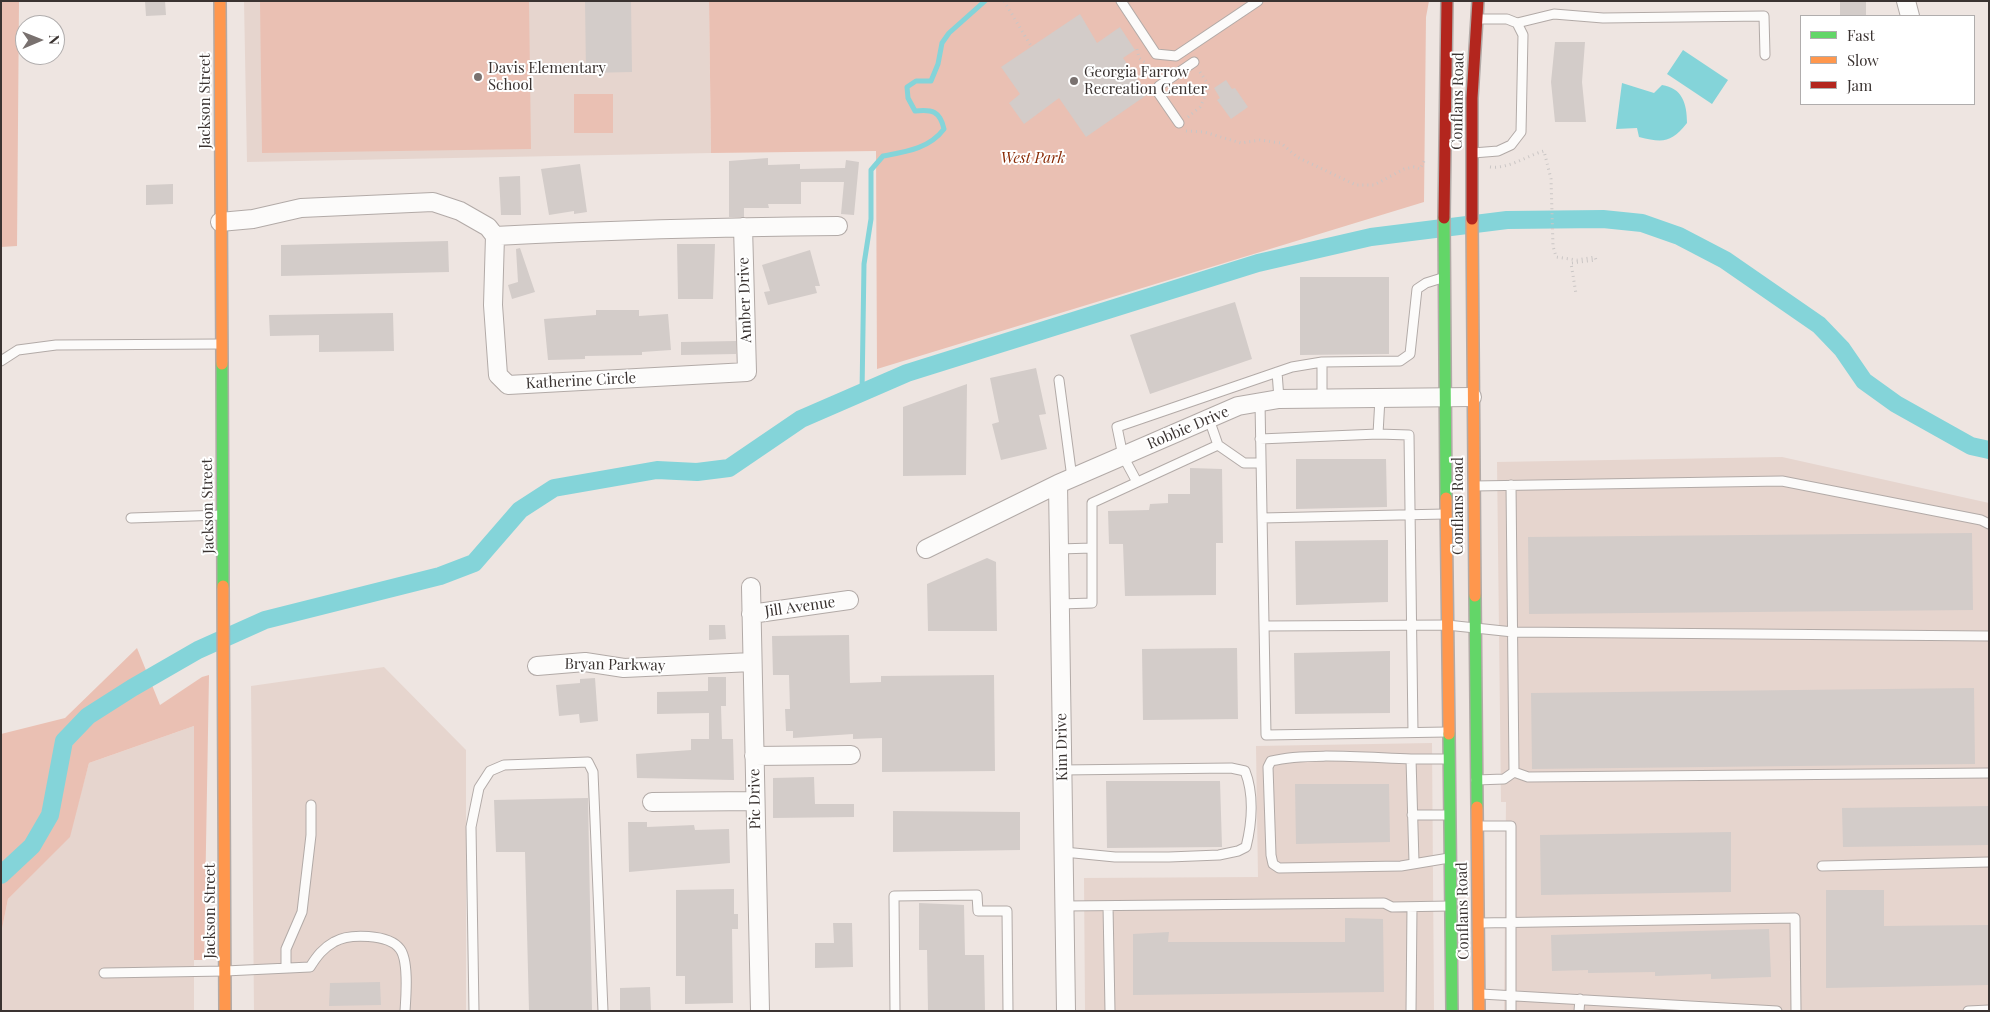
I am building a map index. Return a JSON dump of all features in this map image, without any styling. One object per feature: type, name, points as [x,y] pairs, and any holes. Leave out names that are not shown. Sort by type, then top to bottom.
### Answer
[{"type":"main road","name":"Jackson Street","points":[[220,1],[225,1011]]},
{"type":"main road","name":"Conflans Road","points":[[1448,1],[1461,19],[1472,98],[1472,398],[1476,780],[1450,858],[1452,1011]]},
{"type":"main road","name":"Conflans Road","points":[[1478,1],[1461,19],[1444,177],[1444,277],[1448,759],[1478,923],[1479,1011]]},
{"type":"street","points":[[1906,1],[1910,15]]},
{"type":"street","points":[[220,222],[254,219],[301,208],[433,202],[460,211],[488,227],[495,236],[579,231],[838,226]]},
{"type":"street","name":"Amber Drive","points":[[743,227],[747,372]]},
{"type":"street","name":"Katherine Circle","points":[[495,236],[493,305],[498,375],[508,385],[747,372]]},
{"type":"street","name":"Robbie Drive","points":[[926,549],[1065,481],[1238,406],[1279,400],[1472,398]]},
{"type":"street","name":"Kim Drive","points":[[1065,481],[1059,549],[1066,1011]]},
{"type":"street","name":"Pic Drive","points":[[751,587],[760,1011]]},
{"type":"street","name":"Jill Avenue","points":[[751,614],[849,600]]},
{"type":"street","name":"Bryan Parkway","points":[[537,666],[585,662],[624,668],[752,662]]},
{"type":"street","points":[[754,756],[851,755]]},
{"type":"street","points":[[652,802],[755,801]]},
{"type":"lane","points":[[1122,1],[1156,54],[1176,56],[1258,1]]},
{"type":"lane","points":[[1461,19],[1507,19],[1517,23],[1554,14],[1603,18],[1764,16],[1765,55]]},
{"type":"lane","points":[[1472,153],[1498,151],[1511,146],[1522,132],[1523,35],[1517,23]]},
{"type":"lane","points":[[1179,123],[1157,91],[1159,86],[1194,62]]},
{"type":"lane","points":[[1137,482],[1123,456],[1117,427],[1277,372],[1322,362],[1400,361],[1410,354],[1417,290],[1426,283],[1444,277]]},
{"type":"lane","points":[[1,362],[18,350],[56,345],[221,344]]},
{"type":"lane","points":[[1322,362],[1322,399]]},
{"type":"lane","points":[[1277,372],[1279,400]]},
{"type":"lane","points":[[1059,380],[1065,481]]},
{"type":"lane","points":[[1378,434],[1380,398]]},
{"type":"lane","points":[[1260,403],[1266,735],[1447,732]]},
{"type":"lane","points":[[1209,419],[1218,445],[1244,463],[1261,463]]},
{"type":"lane","points":[[1260,439],[1378,434],[1409,435],[1413,732]]},
{"type":"lane","points":[[1060,604],[1092,603],[1092,503],[1218,445]]},
{"type":"lane","points":[[1473,486],[1782,480],[1981,520],[1989,524]]},
{"type":"lane","points":[[1512,486],[1514,772]]},
{"type":"lane","points":[[1262,518],[1446,514]]},
{"type":"lane","points":[[131,518],[223,515]]},
{"type":"lane","points":[[1059,549],[1092,548]]},
{"type":"lane","points":[[1264,626],[1447,625],[1513,632],[1989,636]]},
{"type":"lane","points":[[1448,759],[1281,758],[1271,762],[1268,766],[1271,855],[1273,864],[1279,868],[1401,866],[1414,862],[1450,858]]},
{"type":"lane","points":[[1411,759],[1414,862]]},
{"type":"lane","points":[[474,1011],[472,827],[479,788],[490,771],[504,765],[588,762],[592,772],[603,1011]]},
{"type":"lane","points":[[1062,770],[1231,768],[1245,772],[1251,786],[1250,832],[1246,847],[1238,851],[1219,855],[1169,857],[1115,857],[1064,852]]},
{"type":"lane","points":[[1476,780],[1504,780],[1514,772]]},
{"type":"lane","points":[[1514,772],[1528,778],[1989,773]]},
{"type":"lane","points":[[286,968],[286,950],[302,912],[311,835],[311,805]]},
{"type":"lane","points":[[1412,815],[1460,824],[1511,826],[1511,1011]]},
{"type":"lane","points":[[1822,866],[1989,862]]},
{"type":"lane","points":[[895,1011],[894,896],[978,895],[978,912],[1007,911],[1008,1011]]},
{"type":"lane","points":[[1065,906],[1384,904],[1392,907],[1450,906]]},
{"type":"lane","points":[[1108,906],[1110,1011]]},
{"type":"lane","points":[[1411,1011],[1412,907]]},
{"type":"lane","points":[[1478,923],[1795,918],[1796,1011]]},
{"type":"lane","points":[[104,973],[225,971],[310,967],[319,952],[336,941],[372,936],[390,941],[401,950],[406,973],[405,1011]]},
{"type":"lane","points":[[1479,994],[1777,1011]]},
{"type":"lane","points":[[1579,1011],[1580,999]]},
{"type":"lane","points":[[1968,1011],[1989,1010]]},
{"type":"path","points":[[1004,1],[1031,46]]},
{"type":"path","points":[[1137,48],[1139,58],[1154,67]]},
{"type":"path","points":[[1194,62],[1210,87],[1200,107],[1179,123],[1186,131],[1204,132],[1241,143],[1260,140],[1281,143],[1297,157],[1356,185],[1374,185],[1404,169],[1414,167],[1420,169],[1425,158]]},
{"type":"path","points":[[1487,167],[1506,167],[1528,156],[1544,151],[1551,185],[1552,246],[1556,257],[1577,260],[1595,257],[1596,260],[1593,262],[1571,263],[1576,294]]},
{"type":"shaded area","name":"Davis Elementary School","points":[[244,1],[709,1],[711,153],[247,162]]},
{"type":"shaded area","points":[[1782,457],[1989,503],[1989,1011],[1504,1011],[1506,802],[1501,802],[1497,462]]},
{"type":"shaded area","points":[[384,667],[466,750],[466,1011],[254,1011],[251,686]]},
{"type":"shaded area","points":[[194,726],[194,1011],[1,1011],[1,934],[8,899],[69,837],[89,763]]},
{"type":"shaded area","points":[[1432,743],[1434,1011],[1085,1011],[1084,878],[1258,877],[1256,746]]},
{"type":"green space","points":[[1,1],[19,1],[19,15],[15,15],[15,65],[18,65],[17,246],[1,247]]},
{"type":"green space","points":[[260,1],[529,1],[531,149],[262,153]]},
{"type":"green space","name":"West Park","points":[[709,1],[1429,1],[1426,17],[1424,202],[877,369],[876,151],[711,153]]},
{"type":"green space","points":[[574,94],[613,94],[613,133],[574,133]]},
{"type":"green space","points":[[137,648],[160,705],[202,677],[209,675],[204,960],[194,960],[194,726],[89,763],[70,837],[8,899],[1,934],[1,734],[65,718]]},
{"type":"water","points":[[1683,50],[1728,80],[1712,104],[1667,74]]},
{"type":"water","points":[[1622,83],[1654,93],[1662,85],[1674,89],[1679,93],[1684,103],[1687,123],[1681,130],[1666,140],[1639,137],[1637,128],[1616,129]]},
{"type":"building","points":[[145,1],[165,1],[166,15],[146,16]]},
{"type":"building","points":[[585,1],[631,1],[632,72],[586,73]]},
{"type":"building","points":[[1840,1],[1866,1],[1866,15],[1840,15]]},
{"type":"building","name":"Georgia Farrow Recreation Center","points":[[1080,14],[1097,43],[1120,27],[1135,50],[1123,58],[1148,94],[1086,137],[1059,98],[1024,124],[1009,103],[1020,94],[1001,67]]},
{"type":"building","points":[[1555,42],[1585,42],[1582,82],[1586,122],[1555,122],[1551,82]]},
{"type":"building","points":[[1226,80],[1232,89],[1235,88],[1248,107],[1231,119],[1217,100],[1220,98],[1214,88]]},
{"type":"building","points":[[768,158],[768,165],[800,164],[800,169],[845,168],[846,160],[859,162],[854,215],[841,214],[844,182],[801,182],[801,204],[768,204],[769,208],[744,208],[744,217],[729,217],[729,161]]},
{"type":"building","points":[[580,164],[587,212],[574,214],[574,211],[549,215],[541,169]]},
{"type":"building","points":[[520,176],[521,215],[501,215],[499,177]]},
{"type":"building","points":[[173,184],[173,204],[146,205],[146,185]]},
{"type":"building","points":[[448,241],[449,272],[281,276],[281,245]]},
{"type":"building","points":[[677,244],[715,244],[713,299],[678,299]]},
{"type":"building","points":[[520,248],[535,292],[512,299],[508,285],[518,282],[516,249]]},
{"type":"building","points":[[810,250],[820,286],[815,286],[817,293],[768,305],[764,292],[770,291],[762,265]]},
{"type":"building","points":[[1300,277],[1389,277],[1389,354],[1300,355]]},
{"type":"building","points":[[1235,302],[1252,359],[1150,394],[1130,335]]},
{"type":"building","points":[[596,310],[639,310],[639,316],[668,314],[671,350],[642,352],[642,355],[585,356],[585,359],[548,360],[544,319],[596,315]]},
{"type":"building","points":[[393,313],[394,351],[319,352],[319,335],[270,336],[269,315]]},
{"type":"building","points":[[736,341],[736,354],[681,355],[681,342]]},
{"type":"building","points":[[1036,368],[1046,414],[1039,415],[1047,449],[1001,460],[992,424],[999,422],[990,378]]},
{"type":"building","points":[[967,384],[966,475],[903,476],[903,407]]},
{"type":"building","points":[[1296,459],[1386,459],[1387,507],[1296,509]]},
{"type":"building","points":[[1190,468],[1222,469],[1223,543],[1216,543],[1216,595],[1125,596],[1123,544],[1109,544],[1108,511],[1149,510],[1150,504],[1168,503],[1168,494],[1190,494]]},
{"type":"building","points":[[1972,533],[1973,610],[1529,614],[1528,537]]},
{"type":"building","points":[[1388,540],[1388,602],[1296,605],[1295,541]]},
{"type":"building","points":[[987,558],[996,562],[997,631],[928,631],[927,584]]},
{"type":"building","points":[[709,625],[725,625],[726,639],[709,640]]},
{"type":"building","points":[[849,635],[850,683],[881,682],[881,676],[994,675],[995,771],[882,772],[882,738],[853,739],[853,734],[793,738],[793,731],[786,731],[785,709],[790,709],[789,675],[773,675],[772,636]]},
{"type":"building","points":[[1237,648],[1238,719],[1143,720],[1142,649]]},
{"type":"building","points":[[1390,651],[1390,713],[1295,714],[1294,653]]},
{"type":"building","points":[[708,677],[726,677],[726,706],[721,706],[722,739],[733,739],[734,780],[637,778],[636,754],[691,750],[691,739],[709,739],[709,713],[657,714],[657,692],[708,691]]},
{"type":"building","points":[[595,678],[598,721],[580,723],[579,714],[559,716],[556,685],[580,683],[580,679]]},
{"type":"building","points":[[1974,688],[1975,764],[1532,769],[1531,693]]},
{"type":"building","points":[[814,777],[815,804],[854,804],[854,817],[773,818],[773,778]]},
{"type":"building","points":[[1106,781],[1220,781],[1222,847],[1107,848]]},
{"type":"building","points":[[1295,784],[1389,784],[1390,842],[1296,844]]},
{"type":"building","points":[[588,798],[592,1011],[529,1011],[525,852],[496,852],[494,800]]},
{"type":"building","points":[[1989,806],[1989,845],[1843,847],[1842,808]]},
{"type":"building","points":[[893,811],[1020,812],[1020,850],[893,852]]},
{"type":"building","points":[[628,822],[647,822],[647,827],[694,825],[695,830],[729,829],[730,863],[629,872]]},
{"type":"building","points":[[1731,832],[1731,892],[1541,895],[1540,835]]},
{"type":"building","points":[[734,889],[734,914],[738,914],[738,929],[732,929],[733,1003],[685,1004],[685,976],[676,976],[676,890]]},
{"type":"building","points":[[1826,890],[1884,890],[1884,926],[1989,925],[1989,985],[1826,988]]},
{"type":"building","points":[[919,903],[964,905],[965,955],[984,955],[985,1011],[928,1011],[927,950],[919,950]]},
{"type":"building","points":[[1345,918],[1383,919],[1384,992],[1133,995],[1133,934],[1169,932],[1168,942],[1345,942]]},
{"type":"building","points":[[833,923],[852,923],[853,967],[815,968],[815,943],[834,943]]},
{"type":"building","points":[[1769,929],[1771,977],[1711,979],[1711,974],[1655,976],[1655,972],[1588,973],[1588,970],[1552,971],[1551,935]]},
{"type":"building","points":[[380,982],[381,1005],[329,1006],[330,983]]},
{"type":"building","points":[[650,987],[651,1011],[620,1011],[620,988]]},
{"type":"waterway","points":[[862,393],[864,264],[871,219],[871,170],[883,156],[908,151],[924,145],[938,136],[944,129],[940,118],[934,112],[926,110],[915,111],[908,98],[907,87],[916,81],[931,81],[938,64],[942,43],[949,33],[985,1]]},
{"type":"waterway","points":[[1,875],[32,846],[50,815],[64,741],[88,716],[198,650],[265,620],[440,576],[474,563],[520,510],[554,488],[657,470],[697,472],[729,468],[801,419],[907,373],[1258,263],[1371,237],[1507,220],[1603,219],[1642,223],[1679,236],[1725,260],[1819,325],[1842,349],[1864,381],[1896,404],[1971,446],[1989,450]]},
{"type":"traffic: fast","points":[[1444,218],[1446,498]]},
{"type":"traffic: fast","points":[[222,364],[223,586]]},
{"type":"traffic: fast","points":[[1475,596],[1477,807]]},
{"type":"traffic: fast","points":[[1449,734],[1452,1011]]},
{"type":"traffic: slow","points":[[220,1],[222,364]]},
{"type":"traffic: slow","points":[[1472,219],[1475,596]]},
{"type":"traffic: slow","points":[[1446,498],[1449,734]]},
{"type":"traffic: slow","points":[[223,586],[225,1011]]},
{"type":"traffic: slow","points":[[1477,807],[1479,1011]]},
{"type":"traffic: jam","points":[[1444,218],[1447,1]]},
{"type":"traffic: jam","points":[[1472,219],[1472,98],[1478,1]]},
{"type":"place","name":"Davis Elementary School","points":[[478,77]]},
{"type":"place","name":"Georgia Farrow Recreation Center","points":[[1074,81]]}]
